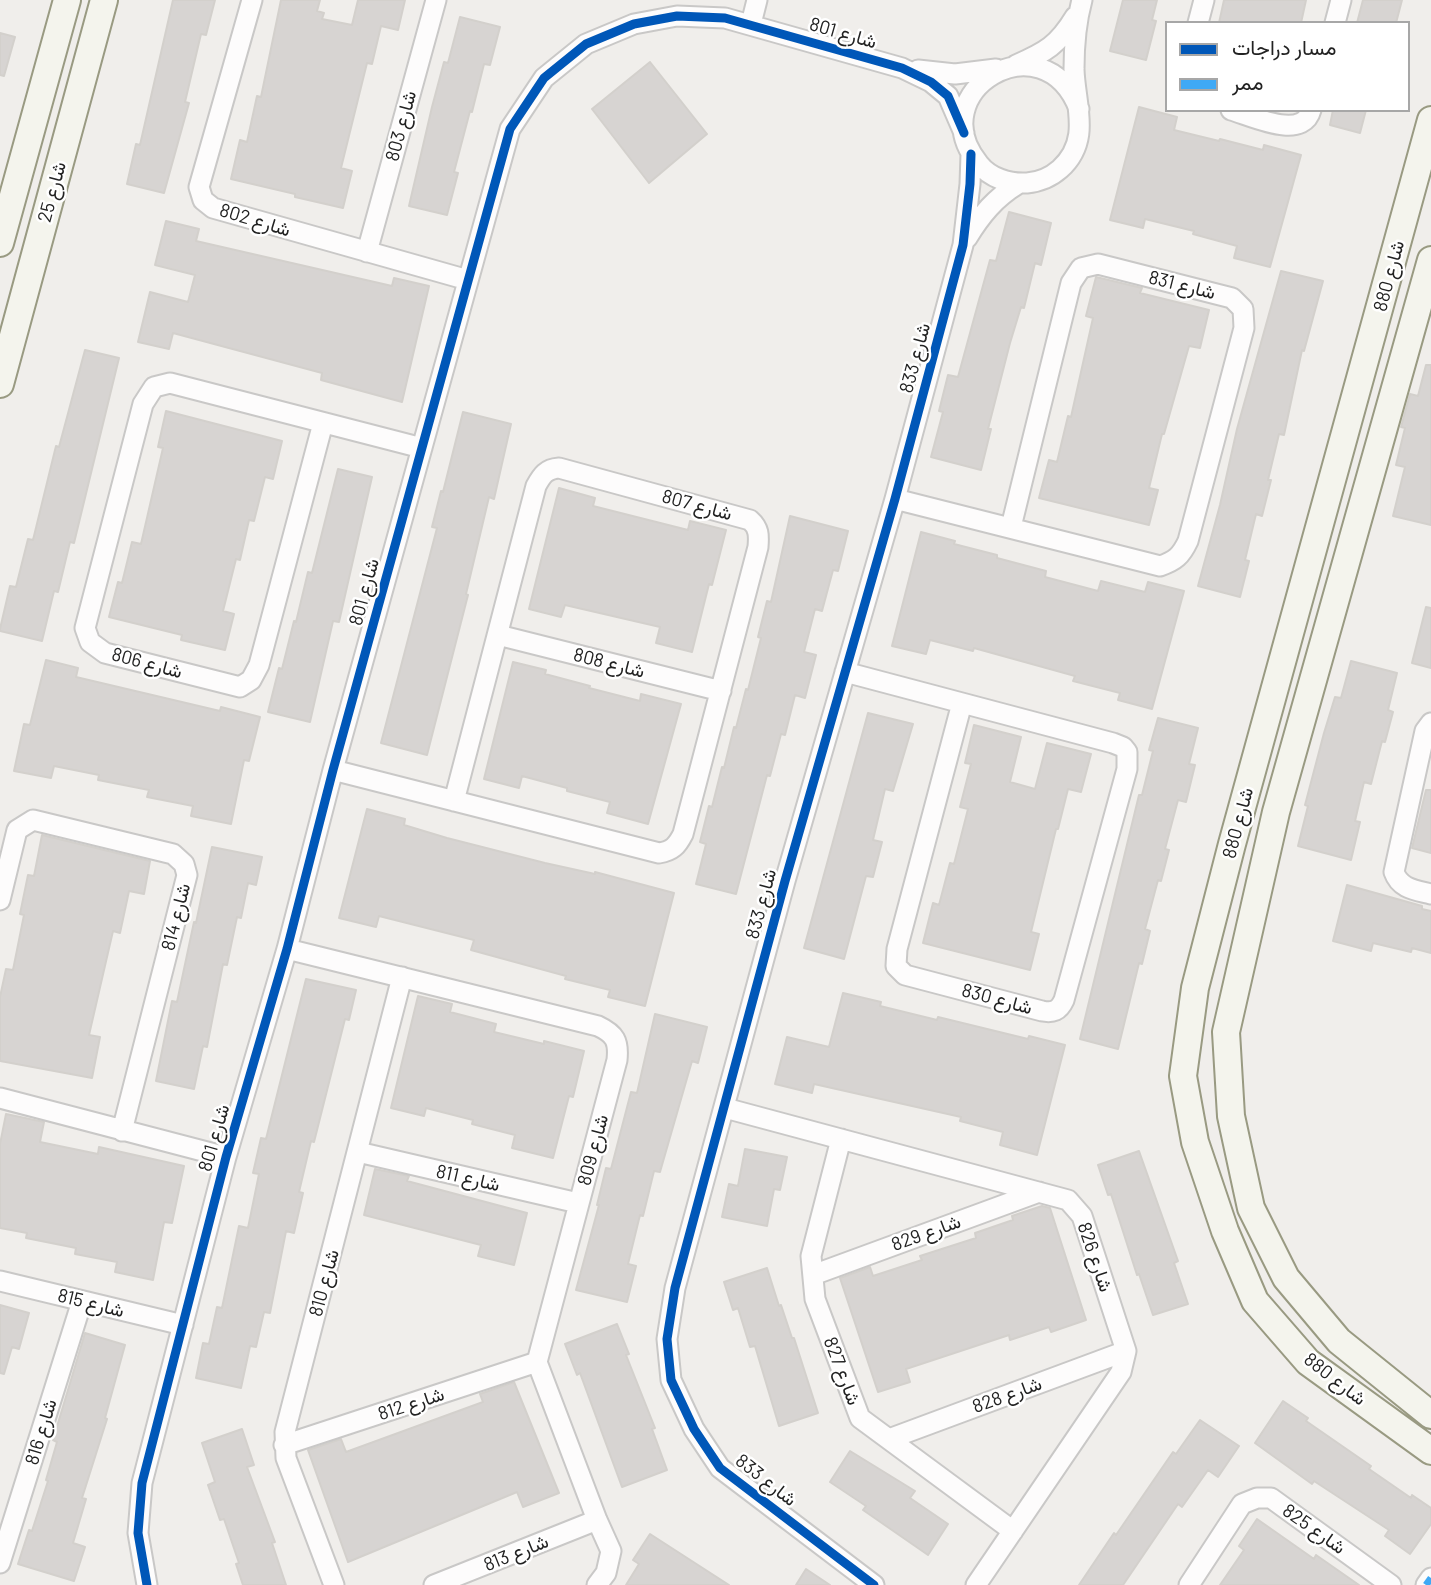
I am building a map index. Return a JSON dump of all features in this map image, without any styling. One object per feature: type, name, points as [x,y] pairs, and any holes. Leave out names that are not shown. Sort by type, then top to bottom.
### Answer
[{"type":"street","name":"شارع 25","points":[[0,384],[104,0]]},
{"type":"street","name":"شارع 802","points":[[252,0],[199,187],[203,200],[213,208],[468,280]]},
{"type":"street","name":"شارع 803","points":[[367,252],[436,0]]},
{"type":"street","points":[[751,24],[757,0]]},
{"type":"street","points":[[1199,21],[1204,0]]},
{"type":"street","points":[[1336,21],[1341,0]]},
{"type":"street","name":"شارع 25","points":[[0,243],[64,3]]},
{"type":"street","points":[[1081,5],[1074,59],[1080,137],[1068,162],[1046,178],[1018,184],[1000,179],[984,169],[971,154],[963,119],[972,93],[981,82],[1050,50],[1063,37],[1081,5]]},
{"type":"street","name":"شارع 801","points":[[147,1585],[138,1533],[142,1483],[226,1157],[286,949],[510,129],[544,78],[586,44],[635,24],[677,16],[725,18],[751,24],[902,68],[955,74],[1009,67]]},
{"type":"street","points":[[1009,67],[1043,69],[1055,75],[1066,85],[1079,109]]},
{"type":"street","name":"شارع 801","points":[[902,68],[941,89],[954,106],[964,132]]},
{"type":"street","points":[[1238,112],[1287,126],[1297,126],[1307,121],[1310,112]]},
{"type":"street","name":"شارع 880","points":[[1431,120],[1195,988],[1183,1076],[1195,1142],[1225,1231],[1255,1301],[1308,1362],[1431,1451]]},
{"type":"street","name":"شارع 833","points":[[874,1585],[720,1468],[694,1429],[671,1380],[667,1339],[675,1288],[785,881],[895,499],[963,245],[971,184],[971,154]]},
{"type":"street","name":"شارع 833","points":[[963,245],[985,210],[1000,195],[1018,184]]},
{"type":"street","name":"شارع 831","points":[[895,499],[1160,566],[1173,562],[1182,554],[1188,541],[1244,328],[1243,309],[1232,298],[1098,264],[1081,268],[1071,283],[1010,527]]},
{"type":"street","name":"شارع 880","points":[[1429,270],[1276,812],[1226,1032],[1231,1116],[1251,1208],[1286,1278],[1339,1342],[1431,1415]]},
{"type":"street","name":"شارع 806","points":[[323,423],[259,665],[251,680],[240,687],[105,653],[90,642],[85,628],[143,404],[154,387],[170,383],[422,448]]},
{"type":"street","points":[[1337,594],[1327,597],[1321,594],[1319,588],[1351,461],[1350,422]]},
{"type":"street","name":"شارع 807","points":[[333,770],[454,801],[659,853],[670,851],[678,844],[683,834],[758,547],[757,526],[750,520],[559,468],[550,468],[543,474],[536,485],[454,801]]},
{"type":"street","name":"شارع 808","points":[[498,635],[721,691]]},
{"type":"street","points":[[1276,812],[1275,779],[1296,675],[1296,669],[1291,666],[1280,668]]},
{"type":"street","name":"شارع 830","points":[[845,672],[1113,743],[1122,747],[1129,757],[1064,1000],[1055,1011],[1042,1011],[905,975],[896,965],[897,949],[962,703]]},
{"type":"street","points":[[1431,723],[1425,731],[1394,872],[1399,883],[1407,889],[1431,894]]},
{"type":"street","name":"شارع 814","points":[[0,900],[18,830],[33,820],[173,854],[184,864],[187,875],[122,1131]]},
{"type":"street","name":"شارع 809","points":[[286,949],[598,1026],[614,1036],[619,1045],[617,1060],[537,1362]]},
{"type":"street","name":"شارع 810","points":[[334,1585],[286,1458],[285,1432],[402,977]]},
{"type":"street","points":[[0,1098],[226,1157]]},
{"type":"street","name":"شارع 826","points":[[725,1108],[1068,1200],[1082,1216],[1126,1351]]},
{"type":"street","name":"شارع 827","points":[[841,1139],[811,1256],[815,1299],[860,1418],[1013,1531]]},
{"type":"street","name":"شارع 811","points":[[358,1152],[579,1203]]},
{"type":"street","name":"شارع 829","points":[[813,1275],[1039,1192]]},
{"type":"street","name":"شارع 815","points":[[0,1281],[183,1325]]},
{"type":"street","name":"شارع 816","points":[[0,1563],[82,1301]]},
{"type":"street","points":[[976,1585],[1121,1372],[1126,1351]]},
{"type":"street","name":"شارع 828","points":[[889,1439],[1126,1351]]},
{"type":"street","points":[[537,1362],[611,1550],[606,1573],[597,1585]]},
{"type":"street","name":"شارع 812","points":[[284,1445],[537,1362]]},
{"type":"street","name":"شارع 825","points":[[1189,1585],[1242,1504],[1256,1498],[1271,1498],[1391,1585]]},
{"type":"street","name":"شارع 813","points":[[434,1585],[597,1520]]},
{"type":"street","points":[[1426,1585],[1431,1578]]},
{"type":"building","points":[[173,0],[215,0],[206,35],[201,34],[185,102],[189,103],[164,193],[127,184],[136,144],[140,145]]},
{"type":"building","points":[[281,0],[320,0],[317,11],[324,13],[322,19],[352,25],[358,0],[405,0],[398,30],[381,26],[372,64],[367,63],[341,168],[352,171],[343,208],[231,179],[240,140],[247,142],[257,96],[261,97]]},
{"type":"building","points":[[1123,0],[1157,0],[1152,20],[1156,21],[1146,60],[1110,51]]},
{"type":"building","points":[[1224,0],[1306,0],[1301,21],[1219,21]]},
{"type":"building","points":[[1363,0],[1402,0],[1397,21],[1358,21]]},
{"type":"building","points":[[460,17],[500,27],[490,65],[484,64],[472,112],[470,111],[454,172],[458,173],[447,215],[409,206],[444,62],[448,63]]},
{"type":"building","points":[[0,33],[15,37],[4,76],[0,75]]},
{"type":"building","points":[[650,62],[707,134],[649,183],[592,109]]},
{"type":"building","points":[[1139,107],[1177,117],[1174,130],[1263,150],[1264,145],[1301,155],[1270,267],[1234,258],[1237,246],[1193,234],[1194,231],[1145,219],[1143,228],[1110,220]]},
{"type":"building","points":[[1333,112],[1365,112],[1360,133],[1330,125]]},
{"type":"building","points":[[1009,212],[1051,223],[1041,265],[1035,263],[1024,308],[1021,307],[1010,343],[988,429],[991,429],[981,470],[931,457],[943,412],[939,411],[948,375],[958,377],[990,260],[996,261]]},
{"type":"building","points":[[166,221],[199,229],[196,241],[392,286],[394,278],[429,286],[402,402],[321,380],[322,373],[173,333],[169,349],[138,342],[150,292],[188,302],[195,275],[155,265]]},
{"type":"building","points":[[1281,271],[1323,281],[1304,351],[1302,350],[1284,435],[1279,434],[1262,516],[1256,514],[1240,597],[1198,586],[1237,429]]},
{"type":"building","points":[[1096,277],[1142,288],[1140,293],[1209,310],[1200,348],[1189,346],[1162,434],[1149,488],[1158,490],[1149,525],[1039,498],[1049,460],[1057,462],[1068,416],[1071,417],[1093,318],[1086,316]]},
{"type":"building","points":[[85,350],[119,358],[74,543],[70,542],[58,592],[54,591],[42,641],[0,629],[10,586],[16,587],[28,539],[33,540],[56,446],[59,447]]},
{"type":"building","points":[[1426,365],[1431,365],[1431,525],[1393,516],[1405,467],[1396,465],[1405,428],[1401,427],[1410,394],[1418,396]]},
{"type":"building","points":[[166,411],[282,441],[273,479],[265,477],[254,521],[249,520],[240,560],[236,559],[223,611],[234,614],[225,650],[181,640],[182,635],[109,617],[118,582],[122,583],[132,542],[141,544],[163,448],[158,447]]},
{"type":"building","points":[[463,412],[511,424],[494,499],[489,497],[466,594],[468,595],[427,755],[381,743],[437,528],[432,527]]},
{"type":"building","points":[[338,469],[372,477],[339,622],[333,621],[310,722],[268,712],[279,668],[282,669],[294,621],[296,622],[308,572],[312,573]]},
{"type":"building","points":[[559,488],[595,498],[593,506],[688,530],[690,521],[726,530],[692,652],[656,643],[660,627],[565,605],[561,617],[529,609]]},
{"type":"building","points":[[790,516],[848,531],[838,571],[833,570],[822,611],[815,609],[804,652],[816,655],[805,698],[795,695],[785,735],[781,734],[770,776],[767,775],[736,894],[696,884],[706,844],[700,842],[709,806],[712,807],[734,727],[736,728],[746,689],[748,690],[761,638],[758,637],[767,601],[771,602]]},
{"type":"building","points":[[921,532],[997,555],[997,558],[1046,571],[1045,577],[1098,591],[1101,581],[1145,592],[1148,582],[1184,591],[1152,709],[1118,700],[1120,693],[1073,681],[1075,676],[974,648],[973,651],[930,640],[926,654],[892,646]]},
{"type":"building","points":[[1426,607],[1431,608],[1431,668],[1412,663]]},
{"type":"building","points":[[46,660],[78,668],[76,677],[220,711],[221,707],[260,717],[249,761],[244,760],[231,824],[191,816],[193,806],[147,797],[149,790],[98,780],[99,775],[54,766],[51,778],[14,771],[24,724],[30,725]]},
{"type":"building","points":[[1351,661],[1397,673],[1388,710],[1393,712],[1385,742],[1382,741],[1371,784],[1364,782],[1355,821],[1360,822],[1351,860],[1298,846],[1308,806],[1305,805],[1324,733],[1335,697],[1341,698]]},
{"type":"building","points":[[513,662],[546,670],[545,674],[590,686],[589,688],[640,701],[641,694],[681,704],[648,824],[607,813],[610,802],[567,791],[567,788],[522,776],[519,788],[484,779]]},
{"type":"building","points":[[868,713],[913,724],[893,791],[885,789],[873,840],[882,842],[873,877],[866,876],[844,959],[804,948]]},
{"type":"building","points":[[1158,718],[1198,728],[1189,764],[1195,765],[1186,802],[1178,800],[1165,849],[1169,850],[1145,929],[1150,931],[1142,964],[1139,963],[1118,1049],[1080,1039],[1139,795],[1142,795],[1153,751],[1149,750]]},
{"type":"building","points":[[974,725],[1021,737],[1010,782],[1035,789],[1047,743],[1091,754],[1081,792],[1068,789],[1056,829],[1031,932],[1039,934],[1030,970],[923,943],[933,903],[939,905],[950,863],[954,864],[968,809],[960,807],[971,764],[965,763]]},
{"type":"building","points":[[1426,790],[1431,790],[1431,853],[1412,848]]},
{"type":"building","points":[[367,809],[405,819],[404,825],[447,838],[674,893],[645,1006],[608,997],[610,990],[471,950],[474,940],[379,916],[376,927],[339,918]]},
{"type":"building","points":[[42,835],[150,861],[144,894],[129,891],[120,933],[113,931],[89,1035],[100,1037],[92,1078],[0,1061],[0,997],[6,969],[13,970],[24,915],[20,914],[28,875],[34,876]]},
{"type":"building","points":[[212,847],[262,857],[256,885],[248,883],[241,918],[237,917],[227,965],[223,964],[207,1047],[203,1046],[194,1089],[156,1081],[172,1001],[177,1002]]},
{"type":"building","points":[[1347,885],[1422,906],[1422,909],[1431,911],[1431,953],[1412,948],[1411,952],[1373,943],[1371,951],[1333,941]]},
{"type":"building","points":[[306,979],[356,990],[349,1020],[345,1019],[314,1142],[311,1141],[299,1192],[303,1193],[294,1233],[286,1231],[270,1313],[264,1312],[256,1347],[250,1346],[241,1388],[196,1378],[203,1343],[209,1344],[217,1307],[222,1308],[239,1226],[248,1228],[259,1174],[253,1173],[261,1138],[266,1139]]},
{"type":"building","points":[[843,993],[881,1002],[880,1006],[937,1020],[938,1017],[1028,1039],[1029,1036],[1065,1045],[1037,1155],[1000,1145],[1003,1132],[960,1121],[961,1117],[814,1084],[812,1093],[775,1084],[787,1037],[829,1047]]},
{"type":"building","points":[[418,996],[452,1004],[450,1012],[496,1024],[494,1032],[584,1051],[573,1097],[569,1096],[553,1158],[512,1148],[515,1135],[472,1124],[473,1120],[426,1108],[424,1116],[391,1108]]},
{"type":"building","points":[[655,1014],[707,1027],[698,1063],[692,1061],[660,1172],[654,1171],[643,1216],[640,1215],[628,1264],[636,1266],[627,1302],[576,1290],[606,1168],[611,1169],[631,1092],[637,1093]]},
{"type":"building","points":[[6,1114],[44,1122],[40,1142],[98,1154],[99,1147],[184,1166],[172,1223],[164,1222],[153,1280],[115,1272],[117,1262],[75,1254],[76,1248],[26,1238],[27,1233],[0,1228],[0,1144]]},
{"type":"building","points":[[745,1149],[787,1157],[780,1190],[774,1189],[767,1226],[722,1217],[729,1184],[738,1186]]},
{"type":"building","points":[[1139,1151],[1178,1261],[1174,1263],[1188,1304],[1153,1315],[1111,1194],[1108,1195],[1098,1165]]},
{"type":"building","points":[[375,1169],[409,1176],[407,1181],[527,1213],[514,1265],[478,1256],[481,1245],[364,1215]]},
{"type":"building","points":[[1042,1206],[1050,1208],[1086,1320],[1051,1332],[1049,1327],[1010,1340],[1009,1335],[906,1369],[910,1382],[878,1392],[840,1278],[870,1267],[873,1276],[922,1260],[920,1256],[976,1238],[975,1233],[1013,1220],[1012,1216]]},
{"type":"building","points":[[767,1268],[779,1306],[781,1305],[794,1338],[818,1413],[779,1426],[755,1346],[750,1347],[738,1308],[733,1310],[724,1282]]},
{"type":"building","points":[[0,1305],[29,1313],[19,1349],[12,1347],[4,1374],[0,1373]]},
{"type":"building","points":[[617,1324],[629,1354],[626,1355],[655,1428],[652,1429],[667,1470],[622,1487],[580,1373],[577,1375],[565,1344]]},
{"type":"building","points":[[85,1333],[125,1345],[105,1418],[107,1419],[82,1498],[86,1499],[73,1543],[85,1547],[74,1581],[18,1564],[48,1481],[46,1480],[57,1442],[53,1440]]},
{"type":"building","points":[[514,1382],[559,1493],[523,1507],[517,1492],[348,1562],[308,1450],[341,1439],[346,1452],[483,1402],[480,1394]]},
{"type":"building","points":[[1283,1401],[1308,1418],[1306,1421],[1371,1466],[1369,1469],[1411,1498],[1412,1495],[1431,1508],[1431,1524],[1410,1554],[1385,1536],[1389,1530],[1314,1481],[1312,1484],[1255,1443]]},
{"type":"building","points":[[1200,1420],[1239,1446],[1218,1477],[1208,1470],[1182,1507],[1178,1504],[1123,1585],[1079,1585],[1173,1452],[1176,1454]]},
{"type":"building","points":[[242,1429],[254,1465],[247,1467],[275,1542],[272,1543],[286,1585],[243,1585],[236,1564],[239,1563],[224,1519],[220,1520],[208,1485],[215,1482],[202,1443]]},
{"type":"building","points":[[850,1451],[915,1491],[910,1498],[948,1524],[928,1555],[863,1510],[866,1506],[830,1482]]},
{"type":"building","points":[[1257,1519],[1314,1559],[1316,1555],[1359,1585],[1220,1585],[1244,1550],[1239,1546]]},
{"type":"building","points":[[650,1534],[729,1585],[626,1585],[639,1564],[633,1560]]},
{"type":"building","points":[[806,1569],[830,1585],[796,1585]]},
{"type":"marked path","points":[[1426,1585],[1431,1578]]},
{"type":"cycle path","points":[[147,1585],[138,1533],[142,1483],[226,1157],[287,949],[333,770],[510,129],[544,78],[586,44],[634,24],[677,16],[725,18],[902,68],[931,82],[948,96],[964,133]]},
{"type":"cycle path","points":[[874,1585],[720,1468],[694,1429],[671,1380],[667,1339],[675,1288],[785,881],[895,499],[963,245],[971,154]]}]
